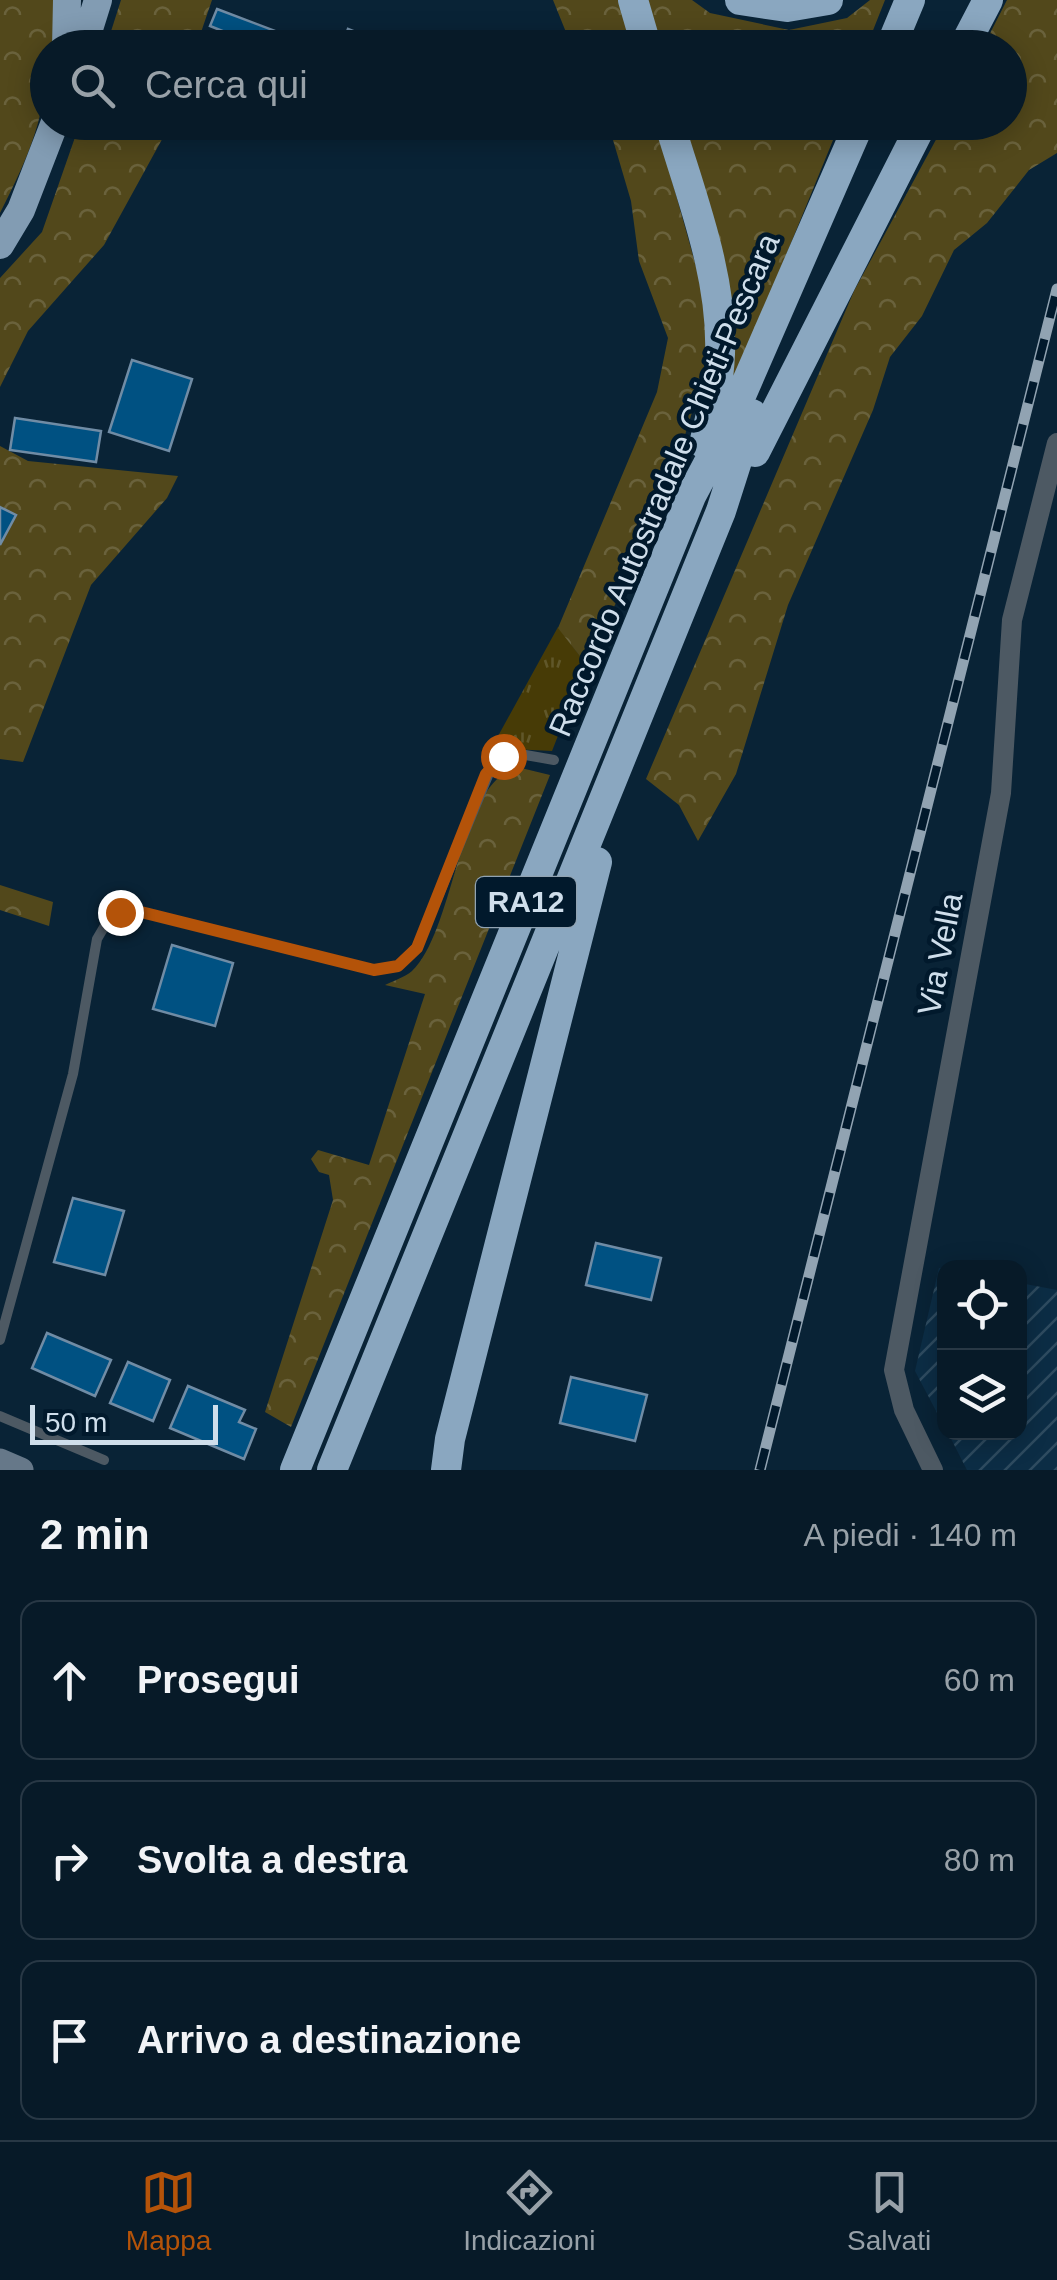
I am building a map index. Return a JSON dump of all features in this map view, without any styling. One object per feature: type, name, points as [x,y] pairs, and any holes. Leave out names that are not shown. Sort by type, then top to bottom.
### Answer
[{"type":"highway","points":[[66,0],[66,30]]},
{"type":"highway","points":[[89,30],[98,0]]},
{"type":"highway","points":[[632,0],[641,30]]},
{"type":"highway","points":[[740,0],[787,7],[828,0]]},
{"type":"highway","points":[[898,30],[910,0]]},
{"type":"highway","points":[[972,30],[988,0]]},
{"type":"highway","points":[[0,245],[22,210],[48,140]]},
{"type":"highway","points":[[674,140],[704,242],[719,319],[715,394],[691,496]]},
{"type":"highway","name":"Raccordo Autostradale Chieti-Pescara","points":[[295,1470],[691,496],[726,430],[853,140]]},
{"type":"highway","points":[[721,511],[914,140]]},
{"type":"highway","name":"Raccordo Autostradale Chieti-Pescara","points":[[332,1470],[721,511],[742,436],[806,279],[830,197]]},
{"type":"highway","points":[[446,1470],[450,1439],[565,977],[640,712]]},
{"type":"main road","points":[[0,1461],[22,1470]]},
{"type":"street","name":"Via Vella","points":[[933,1470],[904,1410],[894,1370],[1002,793],[1012,620],[1057,443]]},
{"type":"lane","points":[[0,1340],[73,1074],[97,939],[110,917],[133,910],[374,970],[390,969],[417,948],[486,774],[496,760],[524,752],[554,760]]},
{"type":"lane","points":[[0,1416],[104,1460]]},
{"type":"shaded area","points":[[937,1277],[937,1413],[915,1371]]},
{"type":"shaded area","points":[[1027,1284],[1057,1290],[1057,1470],[967,1470],[952,1440],[1027,1440]]},
{"type":"green space","points":[[0,0],[57,0],[57,30],[30,30],[32,140],[0,213]]},
{"type":"green space","points":[[121,0],[212,0],[202,30],[111,30]]},
{"type":"green space","points":[[553,0],[622,0],[630,30],[565,30]]},
{"type":"green space","points":[[647,0],[692,0],[710,13],[789,30],[656,30]]},
{"type":"green space","points":[[870,0],[885,0],[873,30],[789,30],[847,18]]},
{"type":"green space","points":[[1007,0],[1057,0],[1057,153],[1029,170],[987,223],[954,250],[922,316],[890,357],[873,410],[788,605],[736,774],[698,841],[679,805],[646,779],[854,291],[936,140],[1027,140],[1027,30],[992,30]]},
{"type":"green space","points":[[74,140],[162,140],[104,245],[28,331],[0,387],[0,278],[42,232]]},
{"type":"green space","points":[[613,140],[661,140],[704,295],[708,361],[662,509],[586,664],[558,628],[657,392],[668,338],[639,261],[631,201]]},
{"type":"green space","points":[[686,140],[833,140],[733,385]]},
{"type":"green space","points":[[0,446],[28,461],[178,476],[167,498],[91,585],[23,762],[0,759]]},
{"type":"green space","points":[[558,627],[586,664],[552,751],[512,749],[486,758]]},
{"type":"green space","points":[[521,768],[550,775],[291,1427],[265,1412],[333,1200],[329,1175],[319,1172],[311,1159],[318,1150],[369,1165],[425,994],[385,985],[412,971],[427,951],[484,795],[501,776]]},
{"type":"green space","points":[[0,885],[53,902],[49,926],[0,910]]},
{"type":"building","points":[[217,9],[272,30],[220,30],[210,26]]},
{"type":"building","points":[[132,360],[192,379],[169,451],[109,432]]},
{"type":"building","points":[[15,418],[101,431],[96,462],[10,450]]},
{"type":"building","points":[[0,507],[16,515],[0,545]]},
{"type":"building","points":[[172,945],[233,963],[215,1026],[153,1009]]},
{"type":"building","points":[[73,1198],[124,1211],[105,1275],[54,1262]]},
{"type":"building","points":[[596,1243],[661,1258],[651,1300],[586,1285]]},
{"type":"building","points":[[47,1333],[111,1360],[95,1396],[32,1368]]},
{"type":"building","points":[[128,1362],[170,1380],[153,1421],[110,1403]]},
{"type":"building","points":[[571,1377],[647,1395],[635,1441],[560,1423]]},
{"type":"building","points":[[188,1386],[245,1410],[239,1422],[256,1429],[244,1459],[170,1428]]},
{"type":"railway","points":[[760,1470],[1057,289]]},
{"type":"route","points":[[120,912],[133,910],[374,970],[398,966],[417,948],[486,774],[503,756]]}]
